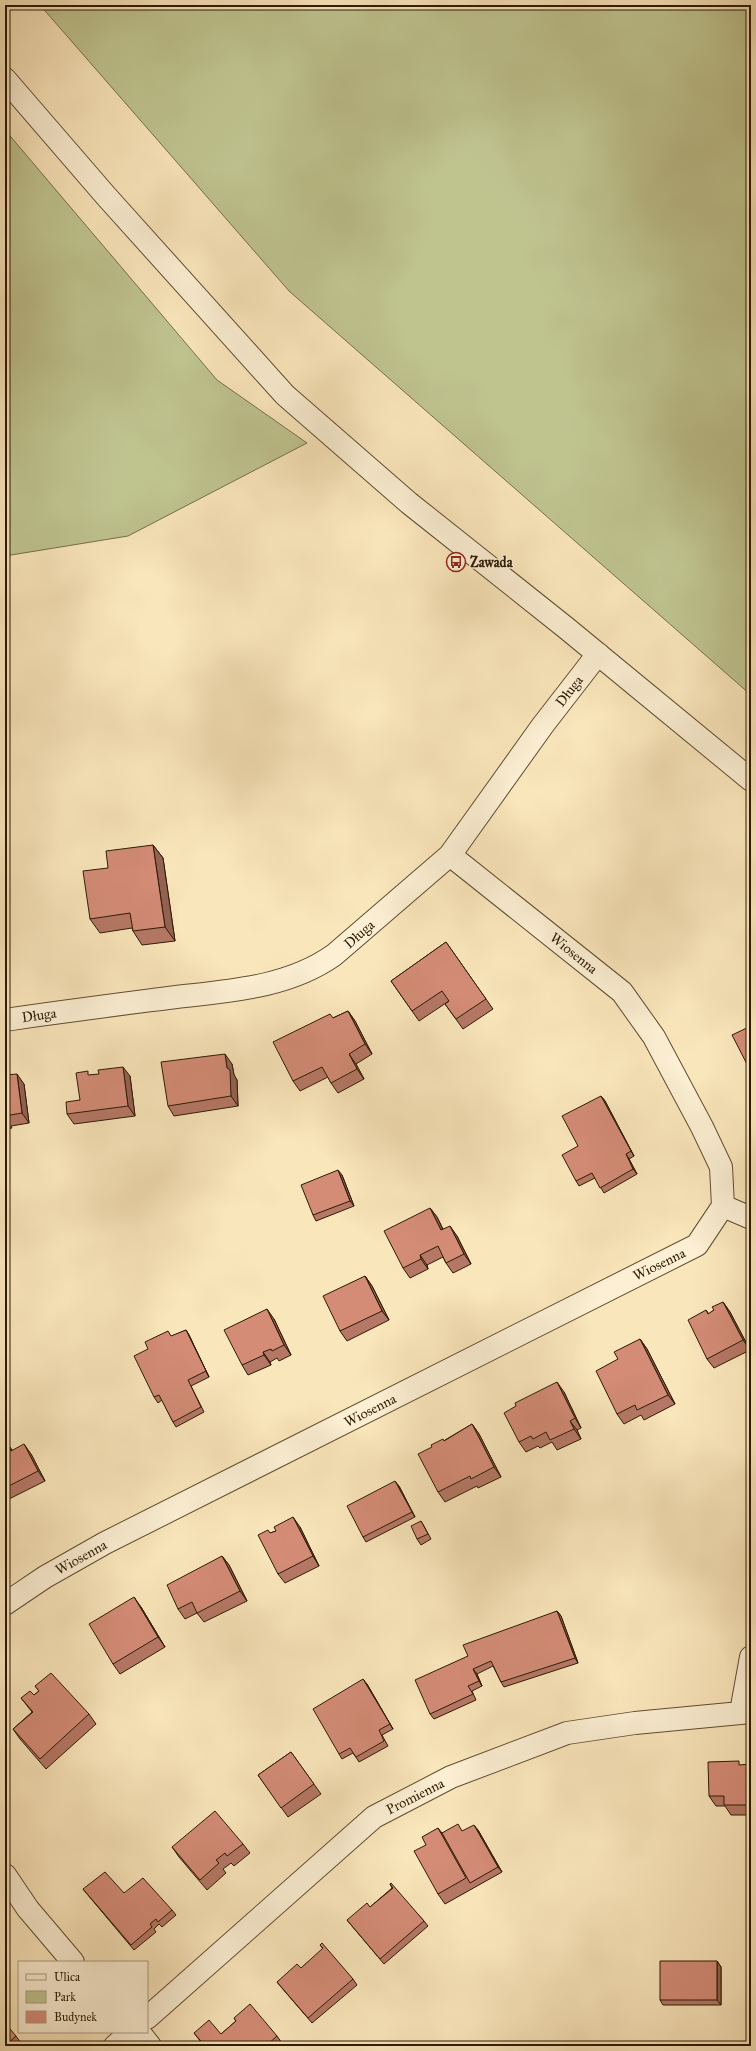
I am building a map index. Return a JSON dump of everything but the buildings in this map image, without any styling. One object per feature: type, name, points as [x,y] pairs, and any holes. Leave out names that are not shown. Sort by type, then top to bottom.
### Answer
[{"type":"street","points":[[5,79],[106,196],[285,395],[409,503],[598,654],[751,780]]},
{"type":"street","name":"Długa","points":[[5,1020],[244,990],[317,968],[450,855],[543,725],[598,654]]},
{"type":"street","name":"Wiosenna","points":[[5,1604],[45,1577],[105,1544],[697,1245],[723,1206],[721,1167],[702,1127],[654,1037],[622,992],[450,855]]},
{"type":"street","points":[[723,1206],[751,1218]]},
{"type":"street","points":[[746,1712],[751,1656]]},
{"type":"street","name":"Promienna","points":[[148,2017],[374,1817],[437,1784],[451,1777],[567,1733],[635,1723],[746,1712]]},
{"type":"street","points":[[5,1875],[28,1909],[72,1961]]},
{"type":"street","points":[[115,2046],[130,2033]]},
{"type":"street","points":[[140,2033],[150,2046]]},
{"type":"green space","points":[[40,5],[751,5],[751,695],[289,291]]},
{"type":"green space","points":[[5,130],[217,380],[307,443],[128,536],[5,556]]},
{"type":"place","name":"Zawada","points":[[456,562]]}]
